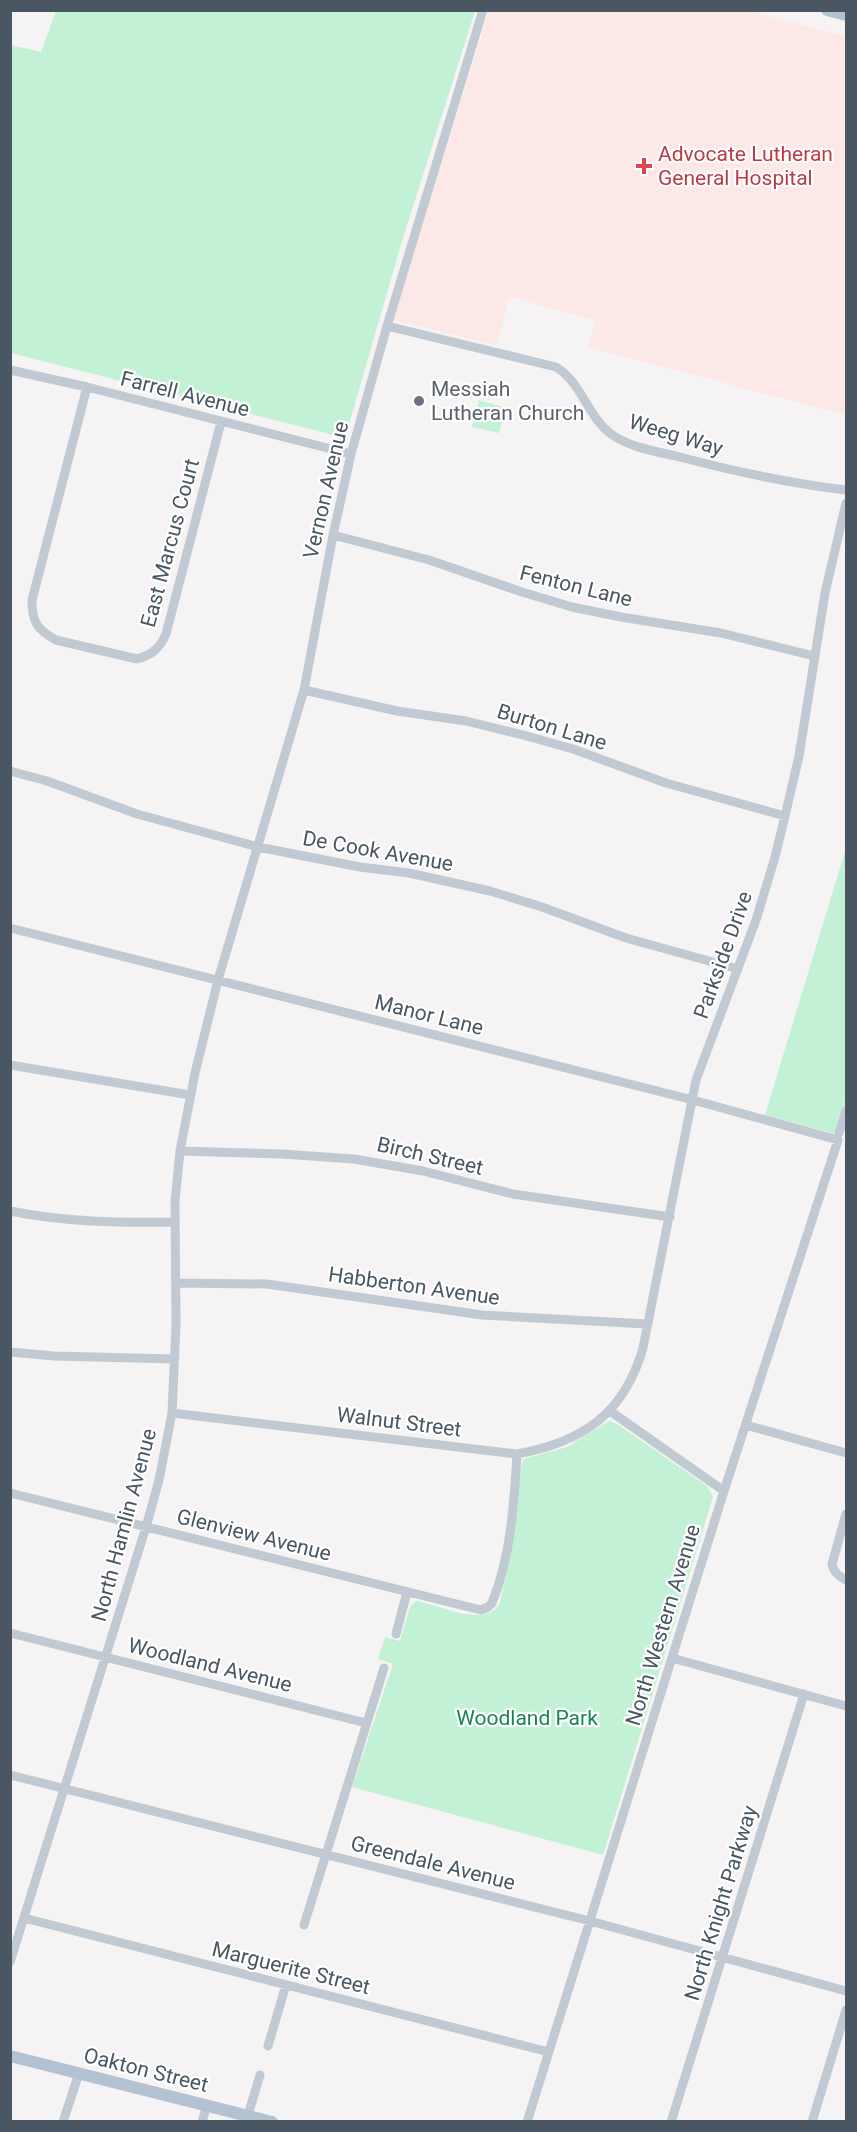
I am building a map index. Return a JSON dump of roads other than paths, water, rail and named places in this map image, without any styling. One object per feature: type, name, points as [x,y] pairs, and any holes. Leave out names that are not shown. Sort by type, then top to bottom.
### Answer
[{"type":"main road","points":[[828,10],[846,15]]},
{"type":"main road","name":"Oakton Street","points":[[10,2056],[272,2121]]},
{"type":"street","name":"Vernon Avenue","points":[[218,980],[304,690],[333,535],[351,454],[387,326],[483,10]]},
{"type":"street","name":"Weeg Way","points":[[387,326],[556,367],[571,379],[587,406],[603,426],[620,439],[633,445],[738,472],[846,490]]},
{"type":"street","name":"Farrell Avenue","points":[[10,370],[87,387],[351,454]]},
{"type":"street","name":"East Marcus Court","points":[[87,387],[32,600],[32,616],[45,633],[56,640],[137,659],[147,657],[162,645],[221,422]]},
{"type":"street","name":"Parkside Drive","points":[[610,1411],[622,1396],[634,1373],[643,1347],[700,1069],[767,885],[785,816],[799,756],[825,593],[846,503]]},
{"type":"street","name":"Fenton Lane","points":[[333,535],[421,557],[572,607],[721,633],[814,656]]},
{"type":"street","name":"Burton Lane","points":[[304,690],[388,710],[466,721],[523,735],[573,749],[683,789],[785,816]]},
{"type":"street","name":"De Cook Avenue","points":[[10,771],[47,781],[148,817],[258,847],[360,867],[409,873],[480,889],[542,907],[626,938],[738,969]]},
{"type":"street","name":"Manor Lane","points":[[10,928],[839,1137]]},
{"type":"street","name":"North Hamlin Avenue","points":[[10,1962],[146,1527],[161,1469],[172,1413],[176,1283],[174,1222],[180,1151],[190,1095],[218,980]]},
{"type":"street","points":[[10,1065],[190,1095]]},
{"type":"street","name":"North Western Avenue","points":[[527,2121],[724,1491],[846,1111]]},
{"type":"street","name":"Birch Street","points":[[180,1151],[354,1159],[412,1169],[513,1194],[670,1217]]},
{"type":"street","points":[[10,1212],[81,1221],[174,1222]]},
{"type":"street","name":"Habberton Avenue","points":[[176,1283],[267,1284],[482,1316],[647,1324]]},
{"type":"street","points":[[10,1352],[54,1356],[175,1359]]},
{"type":"street","points":[[610,1411],[724,1491]]},
{"type":"street","name":"Walnut Street","points":[[172,1413],[517,1454],[563,1443],[591,1427],[610,1411]]},
{"type":"street","points":[[746,1425],[846,1453]]},
{"type":"street","name":"Glenview Avenue","points":[[10,1492],[473,1609],[488,1608],[495,1596],[504,1562],[513,1511],[517,1454]]},
{"type":"street","points":[[846,1514],[833,1556],[834,1570],[846,1580]]},
{"type":"street","points":[[396,1634],[407,1592]]},
{"type":"street","name":"Woodland Avenue","points":[[10,1633],[366,1723]]},
{"type":"street","points":[[672,1658],[846,1706]]},
{"type":"street","points":[[304,1924],[384,1668]]},
{"type":"street","name":"North Knight Parkway","points":[[671,2121],[804,1694]]},
{"type":"street","name":"Greendale Avenue","points":[[10,1775],[590,1921],[846,1991]]},
{"type":"street","name":"Marguerite Street","points":[[24,1918],[549,2052]]},
{"type":"street","points":[[268,2046],[286,1985]]},
{"type":"street","points":[[812,2121],[846,2010]]},
{"type":"street","points":[[63,2121],[79,2073]]},
{"type":"street","points":[[248,2115],[260,2075]]},
{"type":"street","points":[[202,2121],[207,2105]]},
{"type":"place","name":"Advocate Lutheran General Hospital","points":[[644,166]]},
{"type":"place","name":"Messiah Lutheran Church","points":[[419,401]]},
{"type":"park label","name":"Woodland Park","points":[[527,1718]]}]
